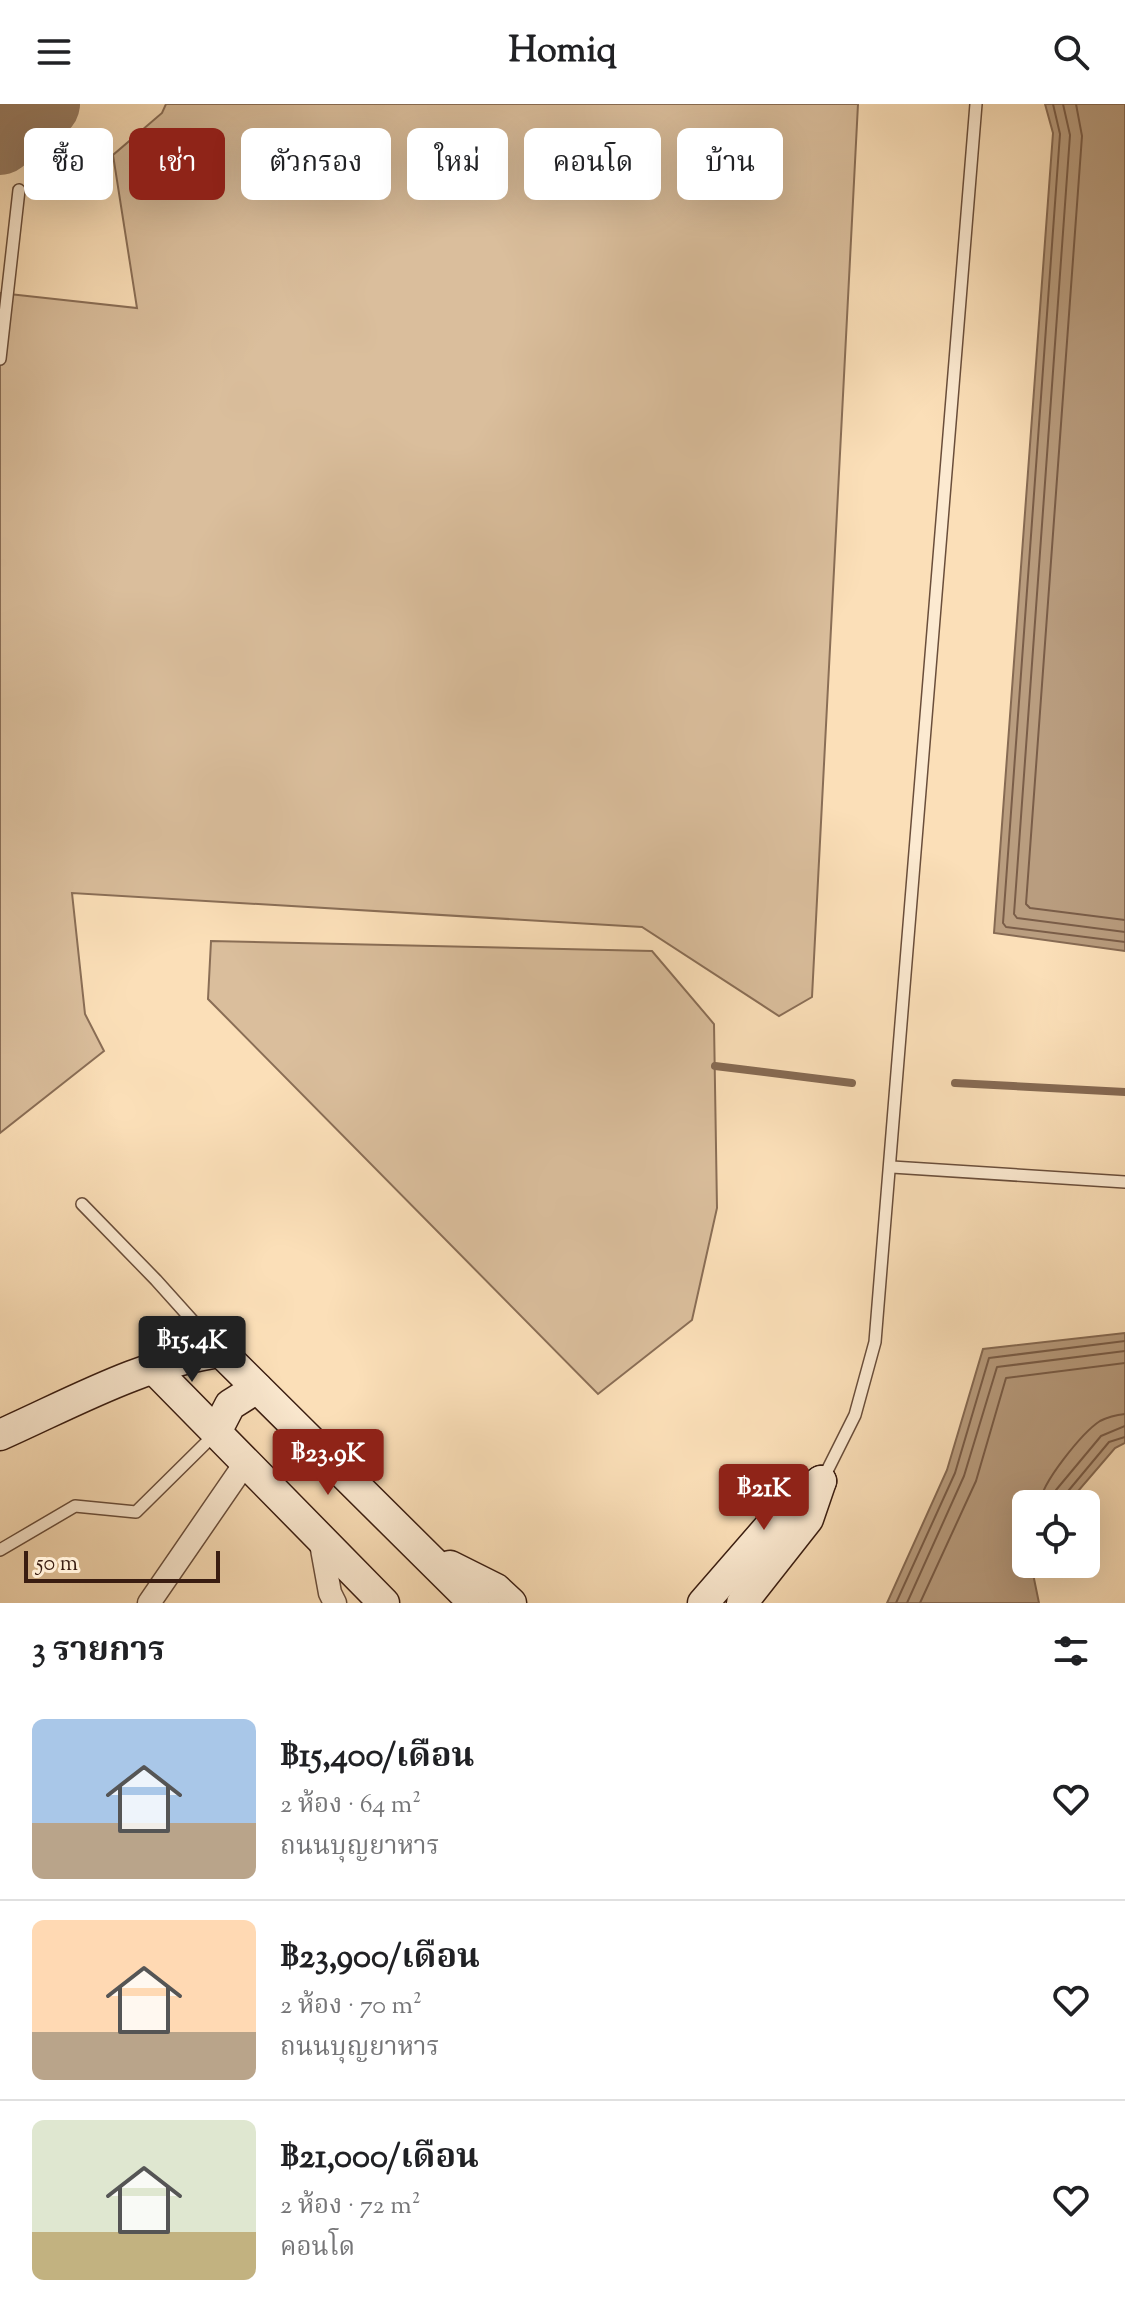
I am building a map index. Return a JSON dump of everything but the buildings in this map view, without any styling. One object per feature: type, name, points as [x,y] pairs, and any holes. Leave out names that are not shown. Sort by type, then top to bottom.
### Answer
[{"type":"street","points":[[0,1435],[152,1367],[221,1352],[474,1603]]},
{"type":"street","points":[[152,1367],[384,1603]]},
{"type":"street","points":[[216,1432],[230,1405],[257,1388]]},
{"type":"street","points":[[149,1603],[246,1462]]},
{"type":"street","points":[[703,1603],[790,1503],[821,1481]]},
{"type":"street","points":[[742,1603],[808,1519],[821,1481]]},
{"type":"street","points":[[320,1538],[330,1593],[335,1603]]},
{"type":"street","points":[[423,1552],[496,1589],[511,1603]]},
{"type":"lane","points":[[821,1481],[855,1415],[875,1342],[892,1167],[976,104]]},
{"type":"lane","points":[[0,359],[19,190]]},
{"type":"lane","points":[[892,1167],[1125,1182]]},
{"type":"lane","points":[[82,1204],[221,1352]]},
{"type":"lane","points":[[0,1550],[75,1506],[136,1512],[216,1432]]},
{"type":"shaded area","points":[[166,104],[858,104],[812,997],[779,1016],[642,927],[72,893],[85,1014],[104,1051],[0,1133],[0,293],[137,308],[113,155],[129,141],[129,200],[225,200],[225,128],[144,128],[162,113]]},
{"type":"shaded area","points":[[211,941],[652,951],[714,1024],[717,1208],[692,1320],[598,1394],[208,999]]},
{"type":"water","points":[[1045,104],[1125,104],[1125,951],[994,933],[1053,133]]},
{"type":"water","points":[[1125,1333],[1125,1443],[1115,1448],[1079,1490],[1012,1490],[1012,1578],[1034,1578],[1039,1603],[887,1603],[947,1470],[983,1349]]},
{"type":"waterway","points":[[715,1066],[852,1083]]},
{"type":"waterway","points":[[955,1083],[1125,1092]]},
{"type":"taxiway","points":[[0,140],[45,104]]}]
